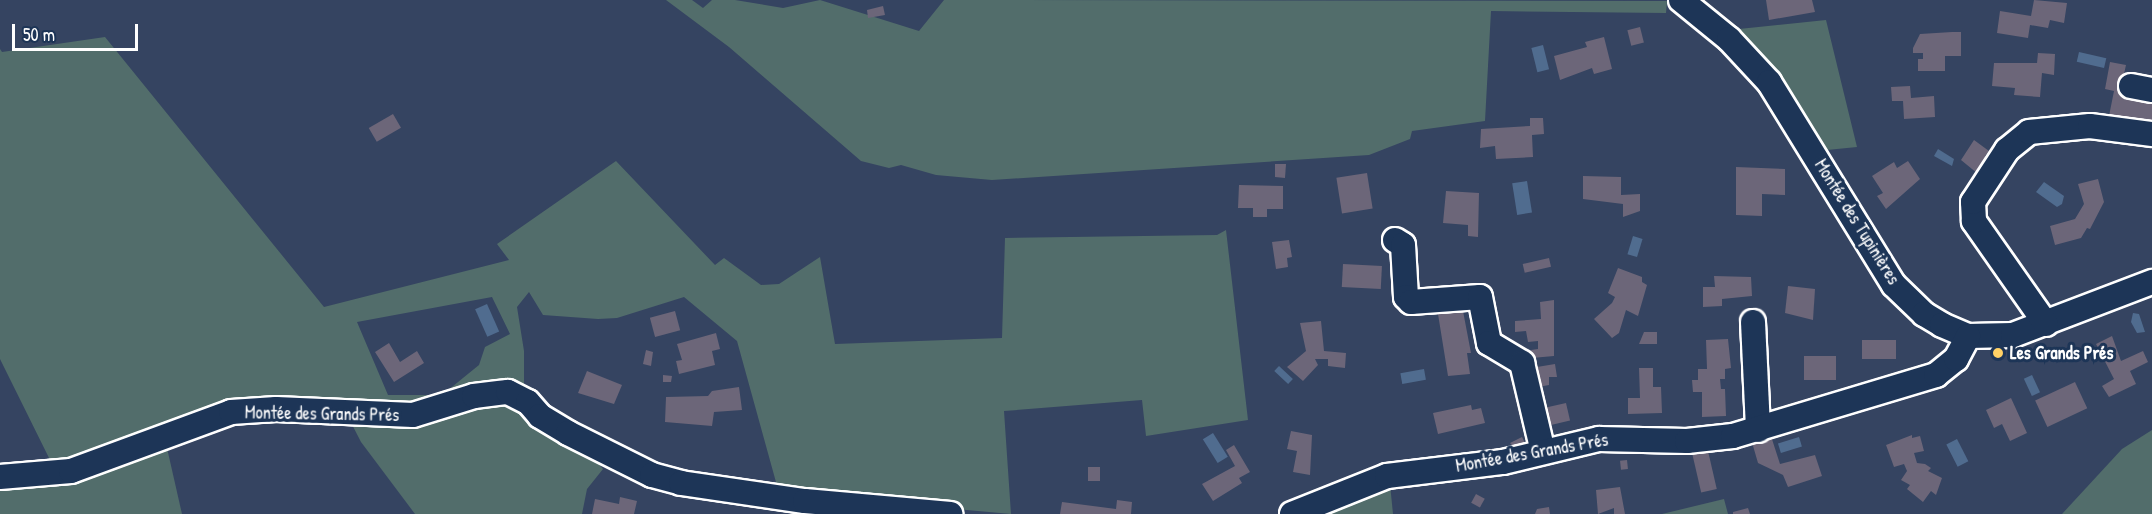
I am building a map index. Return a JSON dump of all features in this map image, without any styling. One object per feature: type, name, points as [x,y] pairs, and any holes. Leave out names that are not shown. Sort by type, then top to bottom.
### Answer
[{"type":"street","name":"Montée des Tupinières","points":[[1681,0],[1729,39],[1769,82],[1894,285],[1924,314],[1968,336],[1999,337],[2046,324],[2152,282]]},
{"type":"street","points":[[2046,324],[1974,221],[1973,202],[2007,150],[2029,132],[2090,126],[2152,134]]},
{"type":"street","points":[[1395,240],[1403,245],[1406,297],[1410,302],[1480,297],[1489,343],[1522,363],[1543,452]]},
{"type":"street","points":[[1753,322],[1758,429]]},
{"type":"street","name":"Montée des Grands Prés","points":[[1292,514],[1387,476],[1503,462],[1599,439],[1687,441],[1758,429],[1936,375],[1956,359],[1968,336]]},
{"type":"street","name":"Montée des Grands Prés","points":[[0,477],[71,471],[231,412],[276,409],[397,416],[474,396],[508,392],[568,434],[652,475],[817,508],[950,514]]},
{"type":"green space","points":[[666,0],[692,0],[703,8],[712,0],[735,0],[783,8],[820,0],[919,31],[944,0],[1667,1],[1666,13],[1491,11],[1485,121],[1412,131],[1410,139],[1369,155],[992,180],[936,175],[901,165],[889,168],[861,161],[729,47]]},
{"type":"green space","points":[[1826,20],[1857,147],[1827,150],[1777,72],[1739,29]]},
{"type":"green space","points":[[105,37],[324,307],[509,260],[497,244],[616,161],[715,265],[724,258],[761,285],[779,284],[820,257],[835,344],[1002,338],[1005,238],[1217,235],[1226,230],[1248,420],[1146,436],[1142,400],[1004,411],[1011,514],[779,493],[737,341],[684,297],[617,318],[598,319],[543,315],[529,292],[517,307],[524,351],[524,384],[562,421],[603,469],[587,489],[582,514],[415,514],[361,442],[344,409],[315,408],[131,438],[52,464],[0,359],[0,49],[2,52]],"holes":[[[492,297],[510,334],[485,347],[479,365],[442,395],[388,395],[357,322]]]},
{"type":"green space","points":[[2152,430],[2152,514],[2062,514],[2122,449]]},
{"type":"green space","points":[[167,448],[182,514],[0,514],[0,481]]},
{"type":"green space","points":[[1390,484],[1393,514],[1309,514]]},
{"type":"green space","points":[[1724,499],[1728,514],[1662,514]]},
{"type":"water","points":[[1543,45],[1549,69],[1537,72],[1531,48]]},
{"type":"water","points":[[2079,52],[2106,58],[2104,68],[2077,62]]},
{"type":"water","points":[[1938,149],[1954,159],[1952,166],[1934,156]]},
{"type":"water","points":[[1527,181],[1532,213],[1517,215],[1512,183]]},
{"type":"water","points":[[2044,182],[2064,196],[2062,204],[2057,207],[2036,192]]},
{"type":"water","points":[[1633,236],[1643,239],[1637,257],[1627,254]]},
{"type":"water","points":[[487,304],[499,331],[487,337],[475,309]]},
{"type":"water","points":[[2133,313],[2139,314],[2145,332],[2137,333],[2131,322]]},
{"type":"water","points":[[1279,366],[1293,379],[1288,384],[1274,371]]},
{"type":"water","points":[[1424,369],[1426,380],[1402,384],[1400,373]]},
{"type":"water","points":[[2032,375],[2040,392],[2032,396],[2024,379]]},
{"type":"water","points":[[1213,433],[1228,457],[1218,463],[1203,439]]},
{"type":"water","points":[[1799,437],[1802,447],[1781,453],[1778,443]]},
{"type":"water","points":[[1957,439],[1968,461],[1958,467],[1946,444]]},
{"type":"building","points":[[1766,0],[1812,0],[1815,12],[1769,20]]},
{"type":"building","points":[[2034,0],[2067,3],[2064,23],[2050,20],[2048,28],[2030,25],[2028,38],[1997,33],[2000,11],[2031,16]]},
{"type":"building","points":[[883,6],[885,15],[868,18],[867,10]]},
{"type":"building","points":[[1640,27],[1644,43],[1631,46],[1627,30]]},
{"type":"building","points":[[1961,32],[1961,56],[1945,56],[1945,71],[1918,71],[1918,59],[1923,59],[1923,53],[1913,53],[1913,48],[1920,34]]},
{"type":"building","points":[[1604,37],[1612,69],[1594,74],[1592,68],[1560,80],[1554,56],[1587,47],[1585,42]]},
{"type":"building","points":[[2038,53],[2055,54],[2054,75],[2042,73],[2040,97],[2014,95],[2015,88],[1992,86],[1994,63],[2037,63]]},
{"type":"building","points":[[2110,62],[2126,65],[2120,92],[2152,99],[2152,125],[2109,116],[2114,91],[2105,89]]},
{"type":"building","points":[[1910,86],[1911,98],[1934,96],[1935,117],[1904,119],[1903,101],[1892,101],[1891,87]]},
{"type":"building","points":[[393,114],[401,128],[377,142],[369,128]]},
{"type":"building","points":[[1530,118],[1543,118],[1544,134],[1532,135],[1533,157],[1496,159],[1495,146],[1480,148],[1481,129],[1530,126]]},
{"type":"building","points":[[1974,140],[1989,151],[1985,156],[1994,162],[1983,178],[1961,160]]},
{"type":"building","points":[[1908,161],[1920,179],[1886,209],[1877,196],[1883,193],[1872,176],[1894,162],[1897,168]]},
{"type":"building","points":[[1275,164],[1286,164],[1285,178],[1275,177]]},
{"type":"building","points":[[1736,167],[1785,169],[1785,195],[1762,194],[1762,216],[1736,215]]},
{"type":"building","points":[[1367,173],[1373,209],[1342,213],[1336,178]]},
{"type":"building","points":[[1583,176],[1621,177],[1621,195],[1640,194],[1640,211],[1623,217],[1623,204],[1583,199]]},
{"type":"building","points":[[2098,179],[2104,202],[2090,229],[2087,228],[2081,238],[2055,245],[2050,226],[2075,219],[2084,204],[2078,184]]},
{"type":"building","points":[[1239,185],[1283,186],[1283,209],[1267,209],[1267,217],[1253,217],[1253,208],[1238,208]]},
{"type":"building","points":[[1446,191],[1479,193],[1478,237],[1468,236],[1468,225],[1443,223]]},
{"type":"building","points":[[1289,240],[1292,257],[1287,258],[1288,267],[1276,269],[1272,242]]},
{"type":"building","points":[[1549,258],[1551,267],[1525,273],[1523,264]]},
{"type":"building","points":[[1343,264],[1382,266],[1381,289],[1342,287]]},
{"type":"building","points":[[1618,268],[1642,277],[1642,282],[1647,285],[1638,316],[1626,310],[1619,333],[1612,338],[1594,319],[1612,303],[1615,297],[1608,293]]},
{"type":"building","points":[[1714,276],[1751,277],[1752,296],[1722,299],[1722,306],[1703,307],[1703,287],[1715,287]]},
{"type":"building","points":[[1788,286],[1815,289],[1813,320],[1785,313]]},
{"type":"building","points":[[1554,300],[1554,356],[1532,358],[1531,350],[1538,349],[1538,341],[1528,342],[1526,331],[1515,332],[1515,321],[1541,319],[1540,302]]},
{"type":"building","points":[[675,311],[680,330],[655,337],[650,318]]},
{"type":"building","points":[[1463,311],[1471,353],[1467,353],[1470,374],[1448,376],[1438,314]]},
{"type":"building","points":[[1321,321],[1324,351],[1346,353],[1345,368],[1328,366],[1328,359],[1315,359],[1318,365],[1303,381],[1287,367],[1306,351],[1300,323]]},
{"type":"building","points":[[1644,332],[1657,332],[1657,344],[1639,344]]},
{"type":"building","points":[[716,333],[720,349],[712,351],[715,365],[679,374],[676,361],[682,360],[677,344]]},
{"type":"building","points":[[2112,336],[2121,361],[2143,351],[2148,362],[2130,371],[2136,384],[2109,397],[2102,386],[2114,379],[2096,344]]},
{"type":"building","points":[[1728,339],[1731,368],[1725,369],[1725,379],[1720,379],[1721,389],[1725,389],[1726,416],[1702,417],[1702,392],[1693,392],[1692,380],[1698,380],[1698,369],[1707,369],[1706,340]]},
{"type":"building","points":[[1862,340],[1896,340],[1896,359],[1862,359]]},
{"type":"building","points":[[389,343],[400,362],[417,351],[424,363],[394,382],[375,352]]},
{"type":"building","points":[[646,350],[653,352],[651,366],[643,364]]},
{"type":"building","points":[[1804,356],[1836,356],[1836,380],[1804,380]]},
{"type":"building","points":[[1555,364],[1557,377],[1549,377],[1549,385],[1533,388],[1531,379],[1538,379],[1537,367]]},
{"type":"building","points":[[1639,368],[1653,368],[1653,387],[1661,387],[1662,413],[1628,414],[1628,398],[1640,398]]},
{"type":"building","points":[[587,371],[622,385],[614,404],[578,393]]},
{"type":"building","points":[[663,375],[672,376],[671,382],[663,382]]},
{"type":"building","points":[[2075,382],[2087,408],[2047,427],[2035,401]]},
{"type":"building","points":[[739,387],[742,410],[714,412],[712,426],[665,422],[666,397],[708,396],[712,391]]},
{"type":"building","points":[[2011,398],[2027,433],[2010,441],[2002,424],[1994,428],[1986,410]]},
{"type":"building","points":[[1566,403],[1570,421],[1546,426],[1542,409]]},
{"type":"building","points":[[1471,405],[1472,410],[1481,408],[1485,423],[1438,434],[1433,413]]},
{"type":"building","points":[[1291,431],[1312,435],[1310,475],[1293,472],[1297,451],[1287,449]]},
{"type":"building","points":[[1770,433],[1780,464],[1815,455],[1822,476],[1788,487],[1783,475],[1758,463],[1751,439]]},
{"type":"building","points":[[1912,435],[1912,438],[1920,436],[1924,451],[1914,453],[1917,463],[1925,464],[1931,468],[1928,471],[1942,478],[1936,495],[1931,491],[1923,502],[1907,489],[1910,485],[1901,480],[1907,471],[1904,464],[1894,467],[1886,445]]},
{"type":"building","points":[[1522,437],[1525,443],[1514,448],[1510,443]]},
{"type":"building","points":[[1234,445],[1250,472],[1239,478],[1242,483],[1213,501],[1202,484],[1235,466],[1226,450]]},
{"type":"building","points":[[1708,451],[1717,489],[1701,493],[1692,455]]},
{"type":"building","points":[[1627,460],[1628,469],[1621,470],[1620,461]]},
{"type":"building","points":[[1088,467],[1100,467],[1100,481],[1088,481]]},
{"type":"building","points":[[1620,487],[1625,514],[1614,514],[1614,508],[1598,514],[1596,490]]},
{"type":"building","points":[[1476,494],[1485,499],[1480,508],[1471,503]]},
{"type":"building","points":[[620,497],[637,501],[634,514],[592,514],[595,499],[619,504]]},
{"type":"building","points":[[1117,500],[1132,502],[1131,514],[1060,514],[1062,502],[1116,509]]},
{"type":"building","points":[[1549,507],[1550,514],[1535,514],[1537,509]]},
{"type":"building","points":[[1748,508],[1750,514],[1733,514],[1733,512]]},
{"type":"place","name":"Les Grands Prés","points":[[1998,353]]}]
